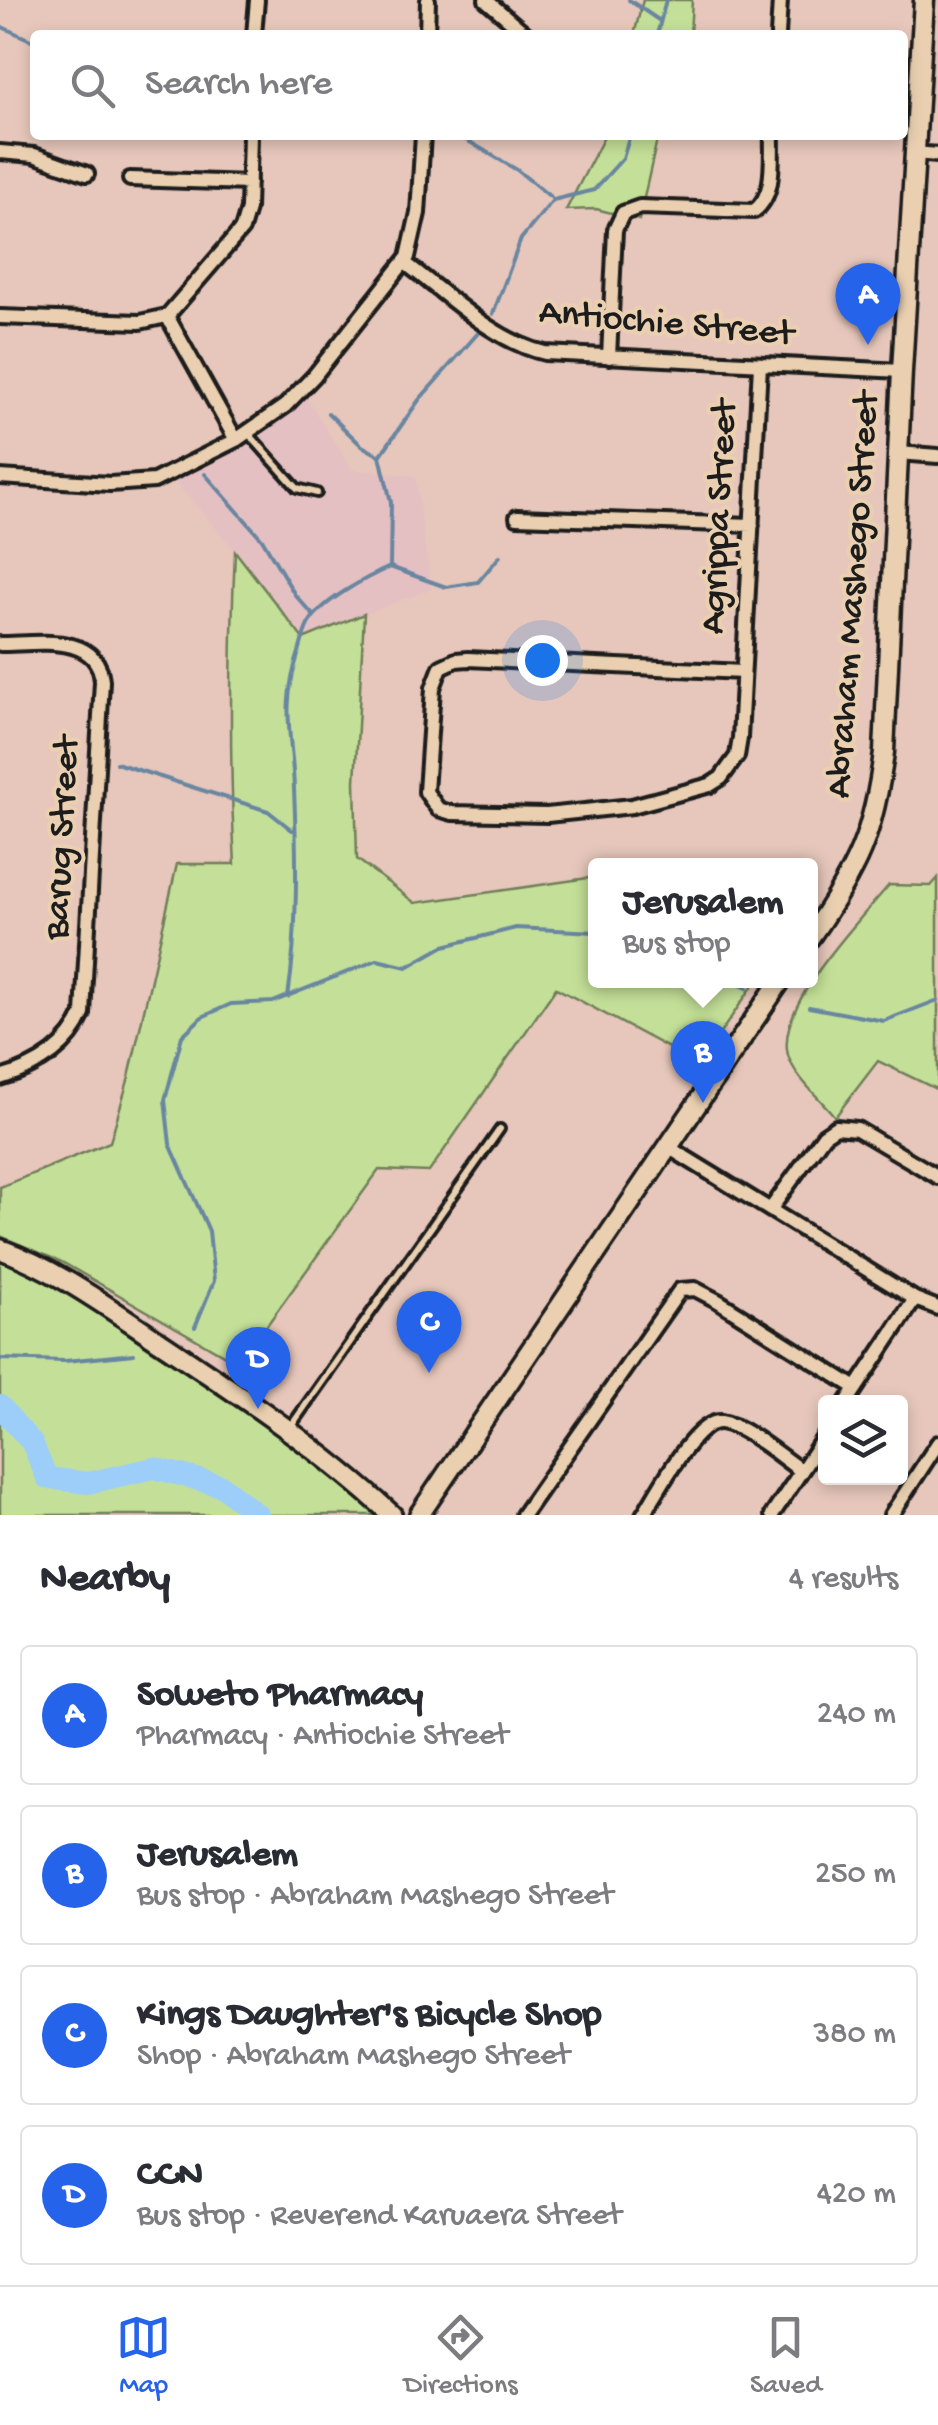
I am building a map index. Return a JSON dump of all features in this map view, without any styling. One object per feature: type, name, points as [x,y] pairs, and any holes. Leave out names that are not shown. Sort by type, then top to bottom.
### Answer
[{"type":"main road","name":"Abraham Mashego Street","points":[[818,924],[868,837],[884,752],[924,0]]},
{"type":"main road","points":[[419,1515],[776,988]]},
{"type":"main road","points":[[0,1250],[35,1265],[116,1312],[288,1430],[349,1475],[392,1515]]},
{"type":"street","points":[[254,30],[257,0]]},
{"type":"street","points":[[427,30],[428,0]]},
{"type":"street","points":[[486,0],[521,30]]},
{"type":"street","points":[[778,30],[780,0]]},
{"type":"street","points":[[0,316],[140,322],[167,316],[235,240],[246,218],[250,140]]},
{"type":"street","points":[[0,477],[136,484],[161,479],[242,436],[285,406],[314,376],[405,262],[414,240],[418,213],[423,140]]},
{"type":"street","points":[[609,357],[618,220],[623,213],[640,207],[754,211],[764,203],[769,189],[772,140]]},
{"type":"street","points":[[0,152],[34,155],[87,174]]},
{"type":"street","points":[[914,154],[938,155]]},
{"type":"street","points":[[130,179],[249,183]]},
{"type":"street","name":"Antiochie Street","points":[[405,262],[492,328],[532,350],[902,371]]},
{"type":"street","points":[[167,316],[242,436]]},
{"type":"street","name":"Agrippa Street","points":[[743,672],[468,659],[448,662],[441,667],[434,688],[426,777],[430,800],[438,809],[464,814],[584,813],[632,806],[710,784],[730,768],[738,756],[752,524],[760,365]]},
{"type":"street","points":[[898,453],[938,456]]},
{"type":"street","points":[[517,517],[752,524]]},
{"type":"street","name":"Barug Street","points":[[0,644],[64,644],[85,648],[98,662],[102,681],[83,1014],[64,1044],[50,1055],[24,1071],[0,1078]]},
{"type":"street","points":[[770,1210],[824,1136],[836,1128],[856,1129],[938,1177]]},
{"type":"street","points":[[668,1147],[916,1300],[938,1308]]},
{"type":"street","points":[[523,1515],[680,1290],[695,1289],[718,1301],[856,1388]]},
{"type":"street","points":[[851,1395],[916,1300]]},
{"type":"street","points":[[643,1515],[695,1436],[712,1422],[737,1428],[800,1470]]},
{"type":"street","points":[[890,1515],[938,1443]]},
{"type":"street","points":[[772,1515],[818,1445]]},
{"type":"lane","points":[[242,436],[297,488],[317,493]]},
{"type":"lane","points":[[288,1430],[500,1129]]},
{"type":"shaded area","points":[[301,389],[352,469],[416,476],[431,589],[303,639],[235,551],[169,475],[236,440]]},
{"type":"green space","points":[[643,0],[692,0],[690,30],[635,30]]},
{"type":"green space","points":[[602,140],[657,140],[639,220],[596,209],[566,210]]},
{"type":"green space","points":[[235,551],[303,639],[364,614],[355,782],[357,859],[415,903],[588,878],[588,988],[751,988],[699,1064],[556,988],[429,1172],[379,1170],[239,1364],[62,1262],[0,1236],[0,1187],[110,1142],[129,1077],[177,864],[235,864]]},
{"type":"green space","points":[[938,878],[938,1090],[878,1061],[835,1117],[791,1063],[787,1035],[794,1013],[807,988],[818,988],[822,965],[889,885],[931,886]]},
{"type":"green space","points":[[0,1249],[116,1312],[392,1515],[0,1515]]},
{"type":"waterway","points":[[629,0],[660,21]]},
{"type":"waterway","points":[[658,30],[666,0]]},
{"type":"waterway","points":[[0,26],[30,40]]},
{"type":"waterway","points":[[466,140],[517,170],[553,199]]},
{"type":"waterway","points":[[493,314],[521,239],[553,200],[594,190],[623,158],[628,140]]},
{"type":"waterway","points":[[380,456],[419,400],[479,332]]},
{"type":"waterway","points":[[328,413],[362,446],[380,456],[391,502],[390,567]]},
{"type":"waterway","points":[[205,474],[262,539],[295,595],[314,616]]},
{"type":"waterway","points":[[288,997],[296,867],[289,706],[293,672],[307,626],[334,598],[390,567],[446,587],[478,582],[500,556]]},
{"type":"waterway","points":[[116,763],[268,811],[292,830]]},
{"type":"waterway","points":[[195,1327],[214,1281],[209,1231],[170,1144],[165,1100],[182,1036],[202,1017],[231,1004],[273,1002],[377,960],[407,967],[444,946],[516,928],[588,932]]},
{"type":"waterway","points":[[809,1007],[884,1021],[938,1000]]},
{"type":"waterway","points":[[0,1359],[65,1361],[134,1354]]},
{"type":"waterway","points":[[0,1406],[32,1443],[47,1478],[88,1483],[154,1468],[222,1486],[258,1515]]},
{"type":"place","name":"Soweto Pharmacy","points":[[868,345]]},
{"type":"place","name":"Jerusalem","points":[[703,1103]]},
{"type":"place","name":"Kings Daughter's Bicycle Shop","points":[[429,1373]]},
{"type":"place","name":"CCN","points":[[258,1409]]}]
